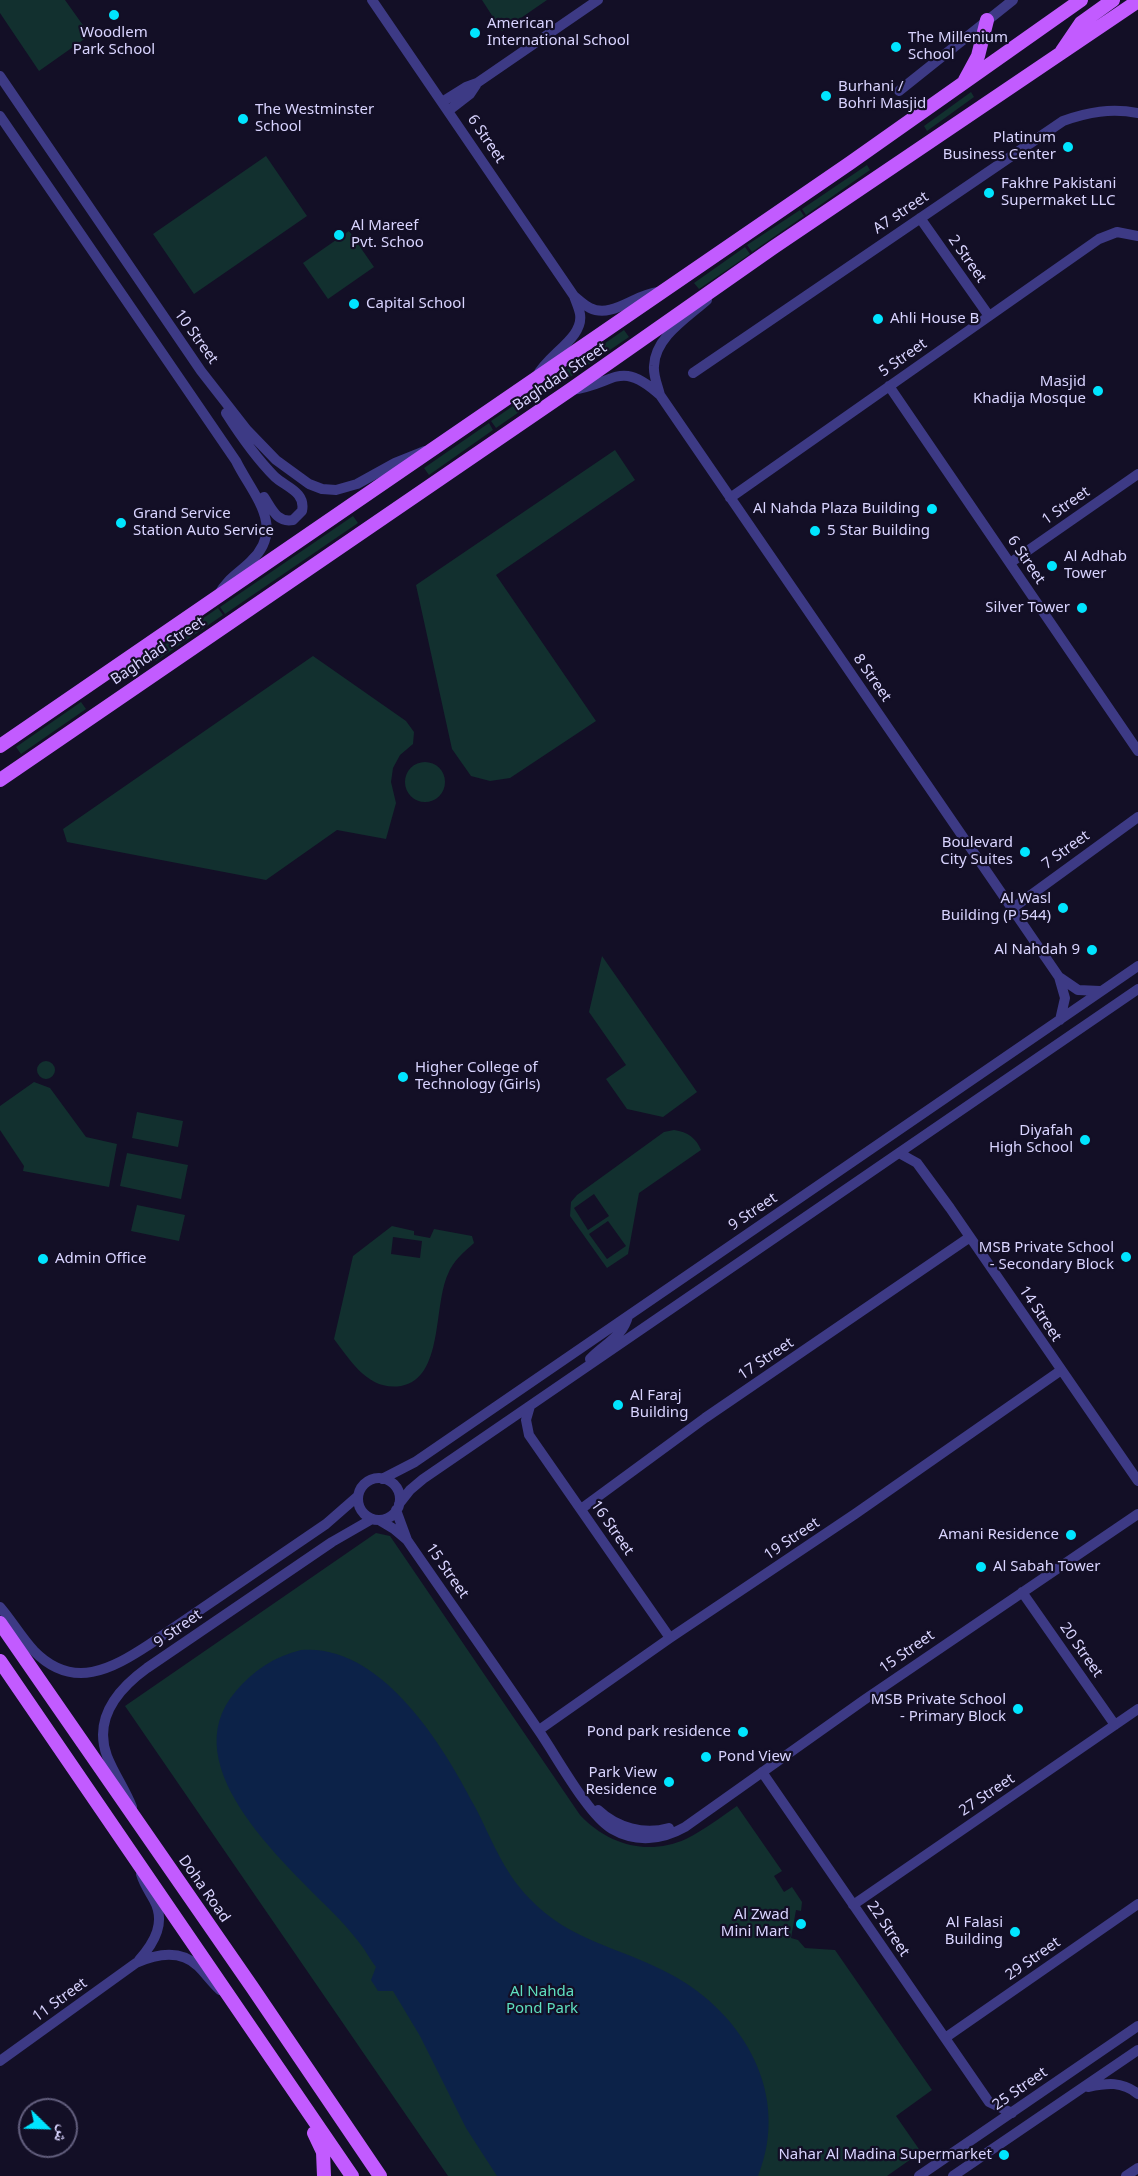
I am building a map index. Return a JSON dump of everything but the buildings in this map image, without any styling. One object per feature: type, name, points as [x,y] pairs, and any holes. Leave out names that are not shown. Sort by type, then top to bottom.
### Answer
[{"type":"main road","name":"Baghdad Street","points":[[0,746],[662,292],[1081,0]]},
{"type":"main road","points":[[1060,55],[1081,23],[1113,0]]},
{"type":"main road","name":"Baghdad Street","points":[[0,780],[570,390],[774,247],[1138,1]]},
{"type":"main road","points":[[962,84],[978,56],[987,20]]},
{"type":"main road","name":"Doha Road","points":[[0,1623],[252,1987],[378,2175]]},
{"type":"main road","points":[[0,1661],[352,2176]]},
{"type":"main road","points":[[301,2101],[305,2117],[323,2152],[324,2176]]},
{"type":"street","name":"6 Street","points":[[372,0],[574,296],[580,314],[578,329],[572,338],[549,358],[536,378]]},
{"type":"street","points":[[445,107],[466,87],[477,83],[598,0]]},
{"type":"street","points":[[899,91],[1013,0]]},
{"type":"street","name":"10 Street","points":[[0,76],[201,371],[247,430],[292,473],[315,487],[336,490],[350,487],[407,457],[437,447]]},
{"type":"street","name":"A7 street","points":[[693,373],[1063,121],[1110,110],[1138,113]]},
{"type":"street","points":[[0,116],[236,461],[265,511],[266,535],[256,556],[229,579],[217,597]]},
{"type":"street","name":"2 Street","points":[[920,218],[989,316]]},
{"type":"street","name":"5 Street","points":[[729,498],[1094,243],[1111,233],[1124,232],[1137,236]]},
{"type":"street","name":"8 Street","points":[[660,395],[654,366],[661,343],[735,275]]},
{"type":"street","name":"6 Street","points":[[574,296],[588,307],[603,311],[615,309],[639,297],[662,292]]},
{"type":"street","points":[[201,371],[212,392],[256,455],[274,476],[302,498],[303,506],[300,514],[288,521],[276,515],[248,473],[236,461]]},
{"type":"street","name":"8 Street","points":[[570,390],[588,387],[609,377],[621,375],[641,380],[660,395],[1059,977],[1065,998],[1060,1020]]},
{"type":"street","name":"6 Street","points":[[889,386],[1138,751]]},
{"type":"street","name":"1 Street","points":[[1010,563],[1138,474]]},
{"type":"street","name":"7 Street","points":[[1012,908],[1138,817]]},
{"type":"street","name":"9 Street","points":[[382,1479],[408,1467],[1138,966]]},
{"type":"street","name":"8 Street","points":[[1059,977],[1078,990],[1102,991]]},
{"type":"street","points":[[398,1507],[398,1491],[394,1485],[382,1479],[369,1480],[360,1490],[358,1496],[361,1510],[375,1519],[392,1515],[416,1484],[1138,989]]},
{"type":"street","name":"14 Street","points":[[914,1142],[917,1163]]},
{"type":"street","name":"14 Street","points":[[899,1153],[917,1163],[1138,1481]]},
{"type":"street","name":"17 Street","points":[[581,1509],[705,1418],[970,1237]]},
{"type":"street","points":[[581,1371],[595,1353],[618,1336],[628,1316]]},
{"type":"street","name":"19 Street","points":[[539,1730],[1060,1371]]},
{"type":"street","points":[[529,1435],[526,1420],[530,1406]]},
{"type":"street","points":[[505,1424],[515,1426],[529,1435]]},
{"type":"street","name":"16 Street","points":[[529,1435],[670,1638]]},
{"type":"street","name":"9 Street","points":[[0,1606],[32,1648],[53,1665],[62,1670],[80,1674],[99,1671],[121,1662],[150,1644],[326,1524],[358,1496]]},
{"type":"street","name":"15 Street","points":[[398,1507],[407,1540]]},
{"type":"street","name":"15 Street","points":[[375,1519],[394,1529],[407,1540],[584,1798],[614,1821],[640,1830],[665,1829],[696,1818],[1138,1514]]},
{"type":"street","name":"9 Street","points":[[135,1819],[127,1795],[107,1756],[104,1739],[107,1714],[119,1692],[147,1668],[343,1534],[375,1519]]},
{"type":"street","name":"20 Street","points":[[1022,1592],[1115,1725]]},
{"type":"street","name":"27 Street","points":[[853,1905],[1138,1709]]},
{"type":"street","name":"22 Street","points":[[762,1772],[989,2102],[1012,2113]]},
{"type":"street","name":"11 Street","points":[[0,2061],[136,1963],[155,1940],[159,1925],[156,1905],[142,1879],[138,1862]]},
{"type":"street","name":"29 Street","points":[[945,2038],[1138,1904]]},
{"type":"street","name":"11 Street","points":[[136,1963],[170,1954],[186,1958],[199,1967],[215,1986],[228,1996]]},
{"type":"street","name":"25 Street","points":[[919,2176],[1138,2026]]},
{"type":"street","points":[[953,2176],[1138,2050]]},
{"type":"street","points":[[1082,2088],[1118,2084],[1129,2087],[1138,2094]]},
{"type":"street","points":[[989,2102],[989,2129]]},
{"type":"street","points":[[1126,2176],[1138,2168]]},
{"type":"green space","points":[[0,0],[65,0],[90,35],[39,71],[0,13]]},
{"type":"green space","points":[[482,0],[547,0],[502,31]]},
{"type":"green space","points":[[971,92],[974,97],[927,131],[924,126]]},
{"type":"green space","points":[[266,156],[307,216],[194,294],[153,234]]},
{"type":"green space","points":[[867,165],[870,170],[806,215],[802,209]]},
{"type":"green space","points":[[800,210],[804,216],[752,252],[747,245]]},
{"type":"green space","points":[[349,231],[374,267],[328,299],[303,263]]},
{"type":"green space","points":[[745,247],[750,254],[699,289],[694,283]]},
{"type":"green space","points":[[624,330],[629,337],[563,382],[559,375]]},
{"type":"green space","points":[[557,376],[561,383],[496,428],[491,421]]},
{"type":"green space","points":[[489,423],[493,430],[429,475],[424,468]]},
{"type":"green space","points":[[615,450],[635,480],[496,575],[596,721],[510,778],[490,781],[471,776],[452,749],[416,585]]},
{"type":"green space","points":[[353,516],[358,523],[225,614],[220,607]]},
{"type":"green space","points":[[218,608],[223,615],[156,661],[151,654]]},
{"type":"green space","points":[[313,656],[406,721],[414,732],[413,744],[400,755],[393,768],[391,782],[396,803],[386,839],[337,830],[266,880],[67,842],[63,829]]},
{"type":"green space","points":[[81,702],[86,709],[21,754],[16,747]]},
{"type":"green space","points":[[425,762],[439,768],[445,782],[439,796],[425,802],[411,796],[405,782],[411,768]]},
{"type":"green space","points":[[602,956],[697,1092],[663,1117],[627,1109],[606,1079],[626,1065],[589,1012]]},
{"type":"green space","points":[[46,1061],[52,1064],[55,1070],[52,1076],[46,1079],[40,1076],[37,1070],[40,1064]]},
{"type":"green space","points":[[34,1082],[50,1088],[86,1137],[117,1144],[109,1187],[23,1171],[24,1166],[0,1130],[0,1106]]},
{"type":"green space","points":[[137,1112],[183,1121],[178,1147],[132,1138]]},
{"type":"green space","points":[[674,1130],[683,1132],[697,1142],[701,1150],[639,1193],[628,1254],[607,1268],[570,1216],[571,1202],[577,1195],[664,1132]],"holes":[[[594,1194],[609,1216],[588,1230],[574,1208]],[[608,1221],[626,1246],[607,1259],[589,1234]]]},
{"type":"green space","points":[[127,1153],[188,1165],[181,1199],[120,1186]]},
{"type":"green space","points":[[137,1205],[185,1215],[179,1241],[131,1231]]},
{"type":"green space","points":[[392,1226],[414,1231],[414,1235],[430,1238],[434,1229],[472,1236],[474,1243],[456,1261],[448,1274],[443,1288],[431,1355],[424,1370],[415,1380],[401,1386],[379,1384],[354,1365],[334,1339],[353,1256]],"holes":[[[393,1237],[422,1241],[420,1258],[391,1254]]]},
{"type":"green space","name":"Al Nahda Pond Park","points":[[376,1533],[390,1536],[580,1815],[591,1825],[603,1834],[629,1845],[657,1847],[686,1839],[737,1806],[782,1871],[774,1876],[784,1892],[792,1887],[802,1902],[801,1911],[796,1910],[791,1938],[798,1940],[805,1948],[835,1950],[932,2090],[896,2116],[921,2152],[887,2176],[448,2176],[125,1706]]},
{"type":"water","points":[[301,1650],[330,1652],[357,1663],[382,1680],[405,1702],[426,1727],[461,1780],[498,1854],[512,1876],[529,1898],[545,1913],[561,1925],[579,1934],[672,1975],[698,1992],[720,2011],[740,2034],[754,2060],[764,2087],[769,2116],[767,2146],[758,2176],[497,2176],[466,2128],[420,2036],[393,1991],[378,1991],[371,1980],[376,1967],[361,1945],[269,1846],[245,1816],[227,1784],[217,1752],[219,1721],[236,1691],[250,1677],[273,1660]]},
{"type":"place","name":"Woodlem Park School","points":[[114,15]]},
{"type":"place","name":"American International School","points":[[475,33]]},
{"type":"place","name":"The Millenium School","points":[[896,47]]},
{"type":"place","name":"Burhani / Bohri Masjid","points":[[826,96]]},
{"type":"place","name":"The Westminster School","points":[[243,119]]},
{"type":"place","name":"Platinum Business Center","points":[[1068,147]]},
{"type":"place","name":"Fakhre Pakistani Supermaket LLC","points":[[989,193]]},
{"type":"place","name":"Al Mareef Pvt. Schoo","points":[[339,235]]},
{"type":"place","name":"Capital School","points":[[354,304]]},
{"type":"place","name":"Ahli House B","points":[[878,319]]},
{"type":"place","name":"Masjid Khadija Mosque","points":[[1098,391]]},
{"type":"place","name":"Al Nahda Plaza Building","points":[[932,509]]},
{"type":"place","name":"Grand Service Station Auto Service","points":[[121,523]]},
{"type":"place","name":"5 Star Building","points":[[815,531]]},
{"type":"place","name":"Al Adhab Tower","points":[[1052,566]]},
{"type":"place","name":"Silver Tower","points":[[1082,608]]},
{"type":"place","name":"Boulevard City Suites","points":[[1025,852]]},
{"type":"place","name":"Al Wasl Building (P 544)","points":[[1063,908]]},
{"type":"place","name":"Al Nahdah 9","points":[[1092,950]]},
{"type":"place","name":"Higher College of Technology (Girls)","points":[[403,1077]]},
{"type":"place","name":"Diyafah High School","points":[[1085,1140]]},
{"type":"place","name":"MSB Private School - Secondary Block","points":[[1126,1257]]},
{"type":"place","name":"Admin Office","points":[[43,1259]]},
{"type":"place","name":"Al Faraj Building","points":[[618,1405]]},
{"type":"place","name":"Amani Residence","points":[[1071,1535]]},
{"type":"place","name":"Al Sabah Tower","points":[[981,1567]]},
{"type":"place","name":"MSB Private School - Primary Block","points":[[1018,1709]]},
{"type":"place","name":"Pond park residence","points":[[743,1732]]},
{"type":"place","name":"Pond View","points":[[706,1757]]},
{"type":"place","name":"Park View Residence","points":[[669,1782]]},
{"type":"place","name":"Al Zwad Mini Mart","points":[[801,1924]]},
{"type":"place","name":"Al Falasi Building","points":[[1015,1932]]},
{"type":"place","name":"Nahar Al Madina Supermarket","points":[[1004,2155]]}]
